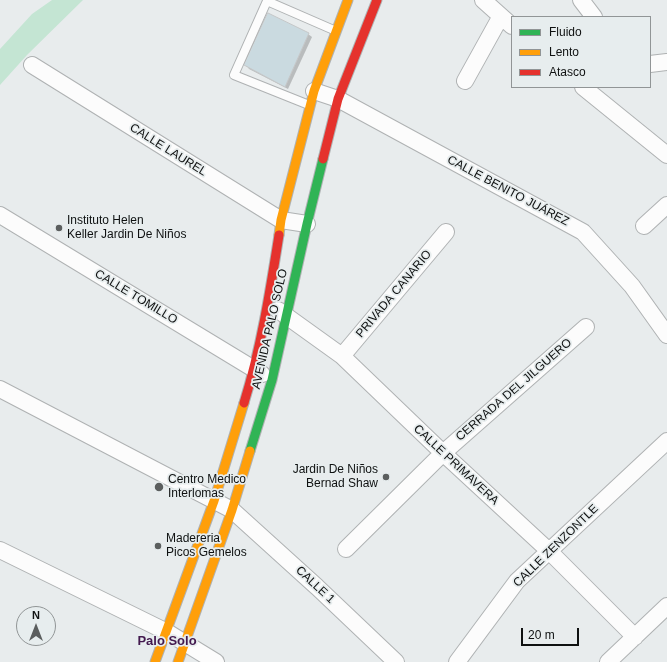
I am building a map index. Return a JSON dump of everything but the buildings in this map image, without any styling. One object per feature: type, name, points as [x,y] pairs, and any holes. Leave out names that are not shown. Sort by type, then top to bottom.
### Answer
[{"type":"main road","name":"AVENIDA PALO SOLO","points":[[155,662],[214,501],[254,370],[268,304],[281,220],[312,99],[348,0]]},
{"type":"main road","name":"AVENIDA PALO SOLO","points":[[178,662],[232,510],[272,380],[286,315],[338,99],[377,0]]},
{"type":"street","points":[[465,81],[506,21],[483,0]]},
{"type":"street","points":[[581,0],[593,16]]},
{"type":"street","points":[[651,64],[667,62]]},
{"type":"street","name":"CALLE LAUREL","points":[[32,65],[281,220],[308,224]]},
{"type":"street","points":[[584,88],[667,155]]},
{"type":"street","name":"CALLE BENITO JUÁREZ","points":[[312,99],[338,99],[583,232],[632,286],[667,335]]},
{"type":"street","points":[[644,226],[667,205]]},
{"type":"street","name":"CALLE TOMILLO","points":[[0,215],[272,380]]},
{"type":"street","name":"PRIVADA CANARIO","points":[[342,356],[446,232]]},
{"type":"street","name":"CALLE PRIMAVERA","points":[[268,304],[286,315],[342,356],[443,453],[549,551],[635,637]]},
{"type":"street","name":"CERRADA DEL JILGUERO","points":[[346,549],[443,453],[586,327]]},
{"type":"street","name":"CALLE 1","points":[[0,389],[232,510],[317,586],[396,662]]},
{"type":"street","name":"CALLE ZENZONTLE","points":[[457,662],[517,581],[667,441]]},
{"type":"street","points":[[0,550],[167,632],[216,662]]},
{"type":"street","points":[[608,662],[667,606]]},
{"type":"lane","points":[[312,99],[234,75],[267,1],[336,32]]},
{"type":"green space","points":[[52,0],[83,0],[27,55],[0,85],[0,49],[32,14]]},
{"type":"traffic: fast","points":[[250,451],[272,380],[323,159]]},
{"type":"traffic: slow","points":[[279,235],[281,220],[314,91],[348,0]]},
{"type":"traffic: slow","points":[[155,662],[214,501],[244,403]]},
{"type":"traffic: slow","points":[[178,662],[232,510],[250,451]]},
{"type":"traffic: jam","points":[[323,159],[338,99],[377,0]]},
{"type":"traffic: jam","points":[[244,403],[260,341],[279,235]]},
{"type":"place","name":"Instituto Helen Keller Jardin De Niños","points":[[59,228]]},
{"type":"place","name":"Jardin De Niños Bernad Shaw","points":[[386,477]]},
{"type":"place","name":"Centro Medico Interlomas","points":[[159,487]]},
{"type":"place","name":"Madereria Picos Gemelos","points":[[158,546]]},
{"type":"district","name":"Palo Solo","points":[[167,641]]}]
